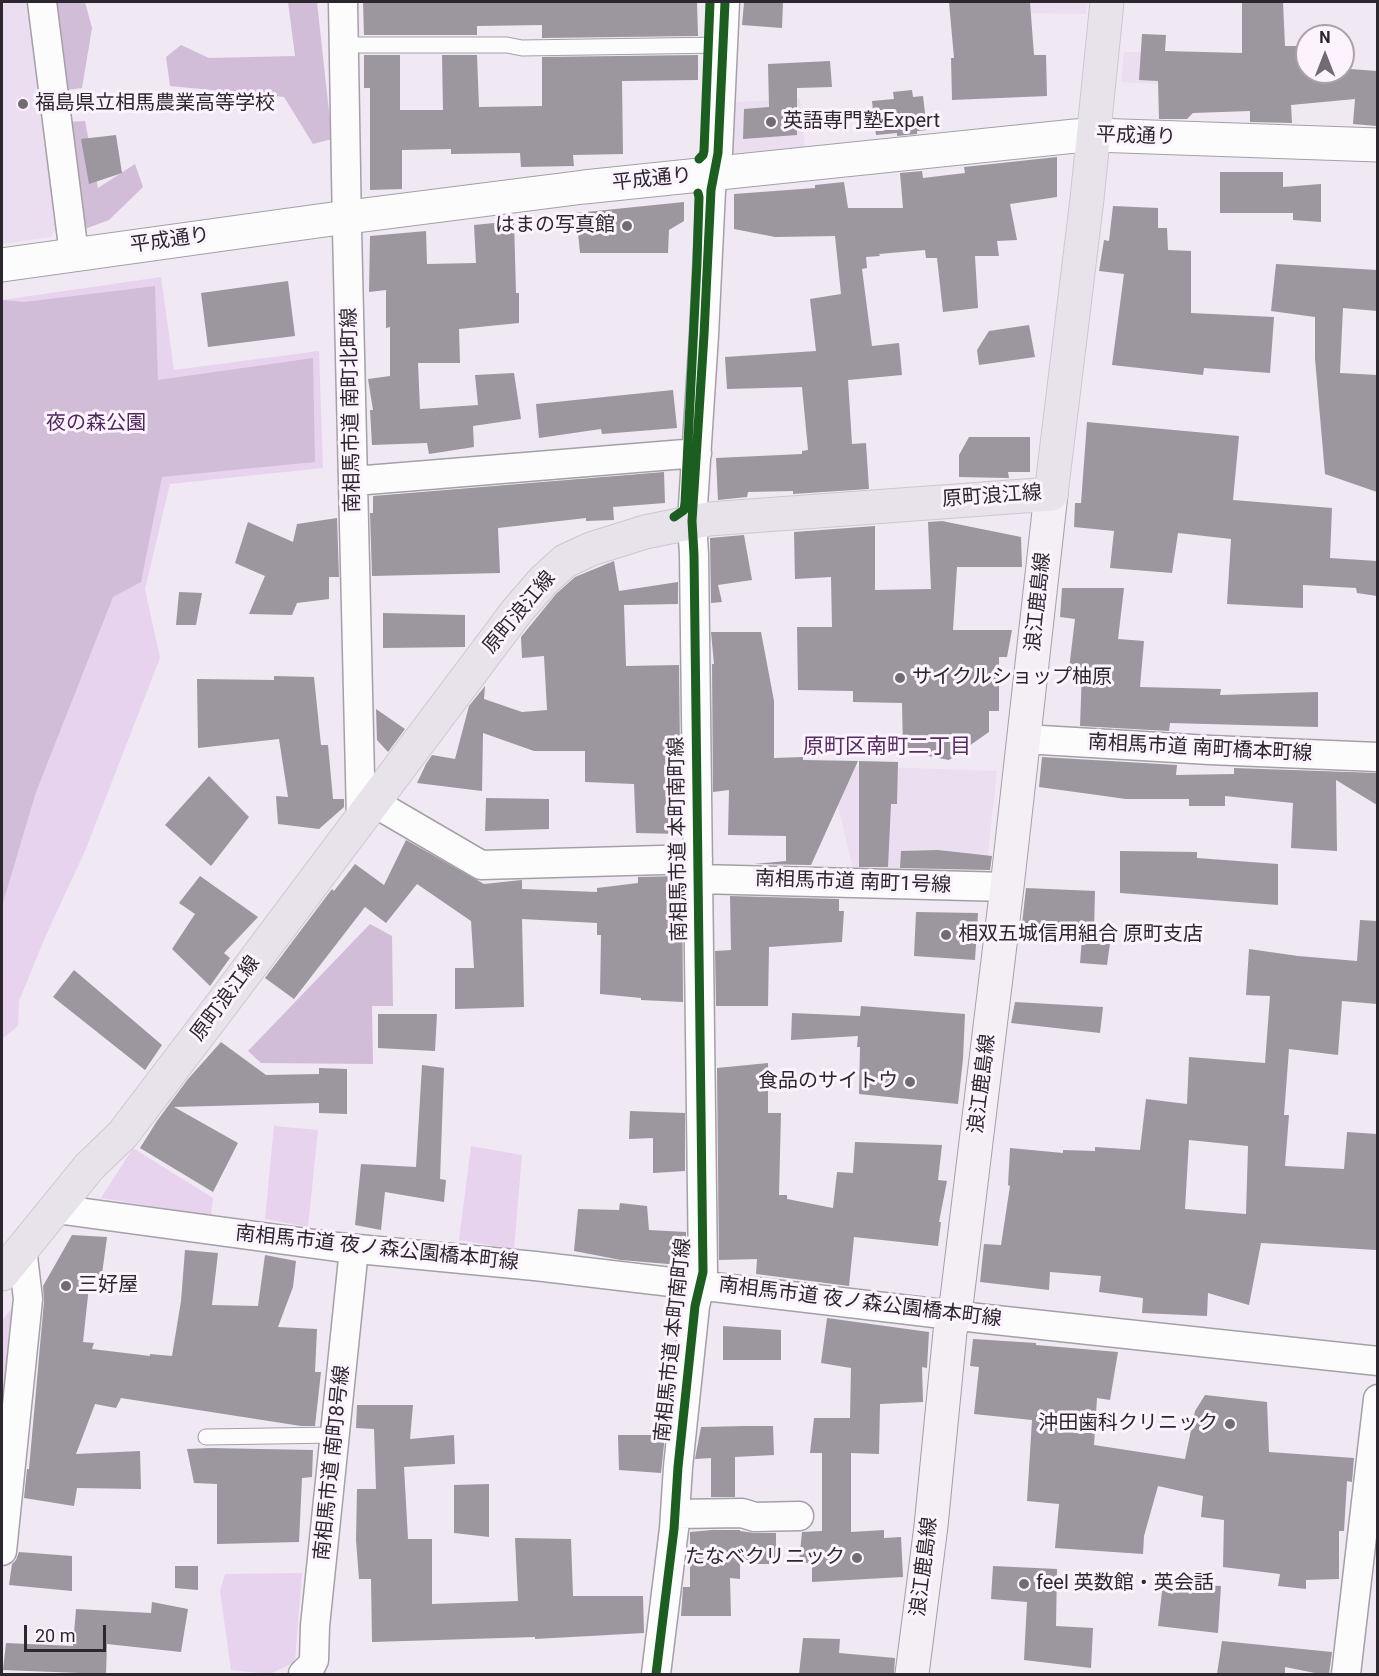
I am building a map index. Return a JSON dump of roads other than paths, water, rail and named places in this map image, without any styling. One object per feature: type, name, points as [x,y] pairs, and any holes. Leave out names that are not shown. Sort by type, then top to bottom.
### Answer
[{"type":"main road","name":"原町浪江線","points":[[2,1274],[89,1167],[123,1134],[517,610],[543,580],[565,561],[591,549],[645,532],[692,521],[1052,494],[1107,2]]},
{"type":"main road","name":"浪江鹿島線","points":[[912,1674],[931,1526],[950,1332],[1007,887],[1052,494]]},
{"type":"street","points":[[42,2],[74,254]]},
{"type":"street","name":"南相馬市道 南町北町線","points":[[343,2],[354,481],[367,810]]},
{"type":"street","name":"南相馬市道 本町南町線","points":[[656,1674],[676,1514],[688,1362],[704,1259],[692,521],[711,190],[718,153],[725,2]]},
{"type":"street","name":"平成通り","points":[[2,265],[584,187],[715,173],[1093,140],[1377,145]]},
{"type":"street","points":[[354,481],[697,453]]},
{"type":"street","name":"南相馬市道 南町橋本町線","points":[[1024,739],[1377,757]]},
{"type":"street","name":"南相馬市道 南町1号線","points":[[367,810],[481,865],[698,869],[1007,887]]},
{"type":"street","name":"南相馬市道 夜ノ森公園橋本町線","points":[[56,1209],[354,1249],[701,1284],[1377,1361]]},
{"type":"street","points":[[2,1551],[28,1299],[22,1248]]},
{"type":"street","name":"南相馬市道 南町8号線","points":[[303,1674],[314,1660],[315,1626],[354,1249]]},
{"type":"street","points":[[1346,1674],[1377,1399]]},
{"type":"street","points":[[676,1514],[742,1513],[755,1517],[799,1516]]},
{"type":"lane","points":[[344,45],[507,45],[522,48],[722,45]]},
{"type":"lane","points":[[206,1437],[336,1436]]},
{"type":"place","name":"福島県立相馬農業高等学校","points":[[23,104]]},
{"type":"place","name":"英語専門塾Expert","points":[[771,122]]},
{"type":"place","name":"はまの写真館","points":[[627,226]]},
{"type":"place","name":"サイクルショップ柚原","points":[[900,678]]},
{"type":"place","name":"相双五城信用組合 原町支店","points":[[946,935]]},
{"type":"place","name":"食品のサイトウ","points":[[910,1082]]},
{"type":"place","name":"三好屋","points":[[66,1286]]},
{"type":"place","name":"沖田歯科クリニック","points":[[1230,1424]]},
{"type":"place","name":"たなべクリニック","points":[[857,1558]]},
{"type":"place","name":"feel 英数館・英会話","points":[[1024,1584]]},
{"type":"district","name":"原町区南町二丁目","points":[[887,748]]},
{"type":"park label","name":"夜の森公園","points":[[96,424]]}]
